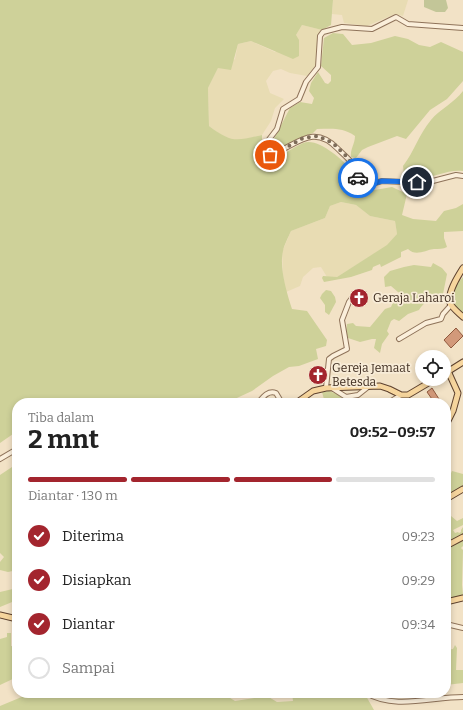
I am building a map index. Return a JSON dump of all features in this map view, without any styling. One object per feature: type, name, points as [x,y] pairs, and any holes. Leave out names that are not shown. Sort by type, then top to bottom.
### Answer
[{"type":"main road","points":[[463,268],[452,290],[450,299],[451,305],[463,317]]},
{"type":"main road","points":[[451,369],[463,362]]},
{"type":"main road","points":[[451,381],[458,393],[454,411],[451,416]]},
{"type":"main road","points":[[304,398],[314,391],[329,388],[385,387],[401,394],[408,395],[425,386]]},
{"type":"main road","points":[[451,496],[463,489]]},
{"type":"main road","points":[[451,543],[463,537]]},
{"type":"main road","points":[[451,601],[463,598]]},
{"type":"main road","points":[[0,615],[12,618]]},
{"type":"street","points":[[463,28],[408,24],[396,17],[372,29],[342,27],[325,30],[320,36],[318,67],[306,82],[299,99],[283,109],[277,129],[267,142],[265,149],[267,153],[271,155],[303,138],[312,136],[322,137],[333,143],[346,156],[352,164],[359,180],[365,186],[382,181],[425,183],[456,175],[463,176]]},
{"type":"street","points":[[355,294],[349,302],[342,320],[347,349],[329,359],[329,388],[346,397],[358,395],[368,387]]},
{"type":"street","points":[[399,339],[426,323],[441,319],[443,314],[451,305]]},
{"type":"street","points":[[263,398],[267,394],[274,392],[280,398]]},
{"type":"street","points":[[395,398],[401,394]]},
{"type":"street","points":[[0,459],[12,452]]},
{"type":"street","points":[[451,625],[463,628]]},
{"type":"street","points":[[373,698],[394,703],[463,697]]},
{"type":"shaded area","points":[[333,0],[408,0],[403,16],[395,14],[367,26],[344,23],[342,15],[332,14]]},
{"type":"shaded area","points":[[302,25],[322,30],[318,36],[316,65],[307,76],[290,73],[281,69],[273,71],[266,81],[270,93],[284,99],[275,108],[271,121],[262,135],[237,141],[224,137],[209,126],[208,88],[218,68],[235,59],[238,44],[251,41],[275,52],[296,35]]},
{"type":"shaded area","points":[[341,202],[356,205],[370,216],[395,221],[397,234],[388,245],[337,277],[327,277],[321,267],[313,268],[303,277],[300,286],[286,292],[282,252],[291,231],[325,218],[330,206]]},
{"type":"green space","points":[[0,0],[333,0],[331,25],[322,30],[302,25],[296,35],[299,40],[299,56],[293,59],[251,41],[238,44],[231,70],[218,68],[208,88],[209,126],[223,135],[234,139],[246,139],[262,135],[262,154],[270,162],[303,143],[309,142],[322,146],[329,150],[351,169],[350,179],[345,185],[346,189],[357,193],[392,187],[407,194],[402,215],[413,219],[436,221],[444,211],[456,208],[463,204],[463,231],[444,232],[447,247],[445,248],[417,253],[414,253],[408,249],[401,252],[401,257],[381,267],[380,264],[373,267],[372,270],[351,277],[324,282],[322,278],[323,276],[337,277],[387,245],[397,234],[395,221],[370,216],[356,205],[341,202],[330,206],[325,218],[291,231],[284,246],[282,257],[284,280],[292,309],[307,311],[327,340],[326,346],[316,349],[318,359],[299,366],[289,367],[252,391],[237,398],[12,398],[12,435],[0,443]]},
{"type":"green space","points":[[424,0],[446,0],[448,8],[445,12],[436,12],[424,7]]},
{"type":"green space","points":[[333,33],[343,34],[352,45],[371,43],[395,36],[408,39],[419,45],[430,47],[441,42],[463,52],[463,81],[447,99],[430,110],[406,139],[397,136],[368,147],[362,150],[356,158],[351,157],[355,136],[346,131],[337,129],[317,129],[313,133],[285,147],[274,151],[269,151],[267,147],[275,137],[290,108],[300,102],[312,104],[314,98],[309,91],[311,83],[318,72],[325,83],[328,84],[331,81],[331,75],[321,66],[324,38]]},
{"type":"green space","points":[[463,91],[463,171],[449,172],[420,178],[404,174],[403,166],[427,125]]},
{"type":"green space","points":[[433,263],[442,268],[447,274],[443,294],[433,297],[419,310],[408,314],[399,321],[394,319],[391,321],[387,331],[389,334],[382,344],[380,353],[374,348],[376,339],[360,342],[348,338],[346,331],[347,324],[353,323],[356,326],[370,327],[385,309],[391,307],[394,300],[407,303],[409,296],[398,292],[391,286],[385,287],[384,277],[390,271],[414,265],[431,267]]},
{"type":"green space","points":[[463,277],[463,315],[452,300],[452,292]]},
{"type":"green space","points":[[326,290],[331,291],[336,302],[329,315],[325,312],[325,305],[320,298]]},
{"type":"green space","points":[[329,391],[342,398],[324,398],[322,392]]},
{"type":"green space","points":[[12,467],[12,571],[8,572],[0,570],[0,562],[4,557],[0,553],[0,475]]},
{"type":"green space","points":[[452,471],[463,474],[463,485],[451,495]]},
{"type":"green space","points":[[451,516],[457,521],[463,518],[463,525],[453,530],[455,533],[459,533],[463,527],[463,534],[451,541]]},
{"type":"green space","points":[[463,540],[463,546],[461,548],[463,550],[463,595],[451,599],[451,546]]},
{"type":"green space","points":[[12,589],[12,602],[0,607],[0,592]]},
{"type":"green space","points":[[7,633],[11,633],[12,679],[0,685],[0,639],[7,637]]},
{"type":"green space","points":[[455,645],[457,648],[456,670],[463,670],[463,683],[451,684],[451,649],[453,649]]},
{"type":"green space","points":[[19,698],[230,698],[235,701],[254,698],[270,698],[277,702],[293,701],[293,698],[367,698],[374,710],[0,710],[0,706]]},
{"type":"building","points":[[456,328],[463,336],[451,348],[444,340]]},
{"type":"building","name":"Gereja Jemaat Betesda","points":[[314,370],[322,370],[321,381],[313,380]]},
{"type":"building","points":[[432,388],[438,398],[431,398],[427,392]]},
{"type":"way so far","points":[[270,155],[277,153],[303,138],[312,136],[322,137],[333,143],[346,156],[352,164],[358,178]]},
{"type":"place","name":"Geraja Laharoi","points":[[359,298]]},
{"type":"place","name":"Gereja Jemaat Betesda","points":[[318,375]]},
{"type":"route","points":[[358,178],[362,185],[365,186],[382,181],[417,182]]}]
